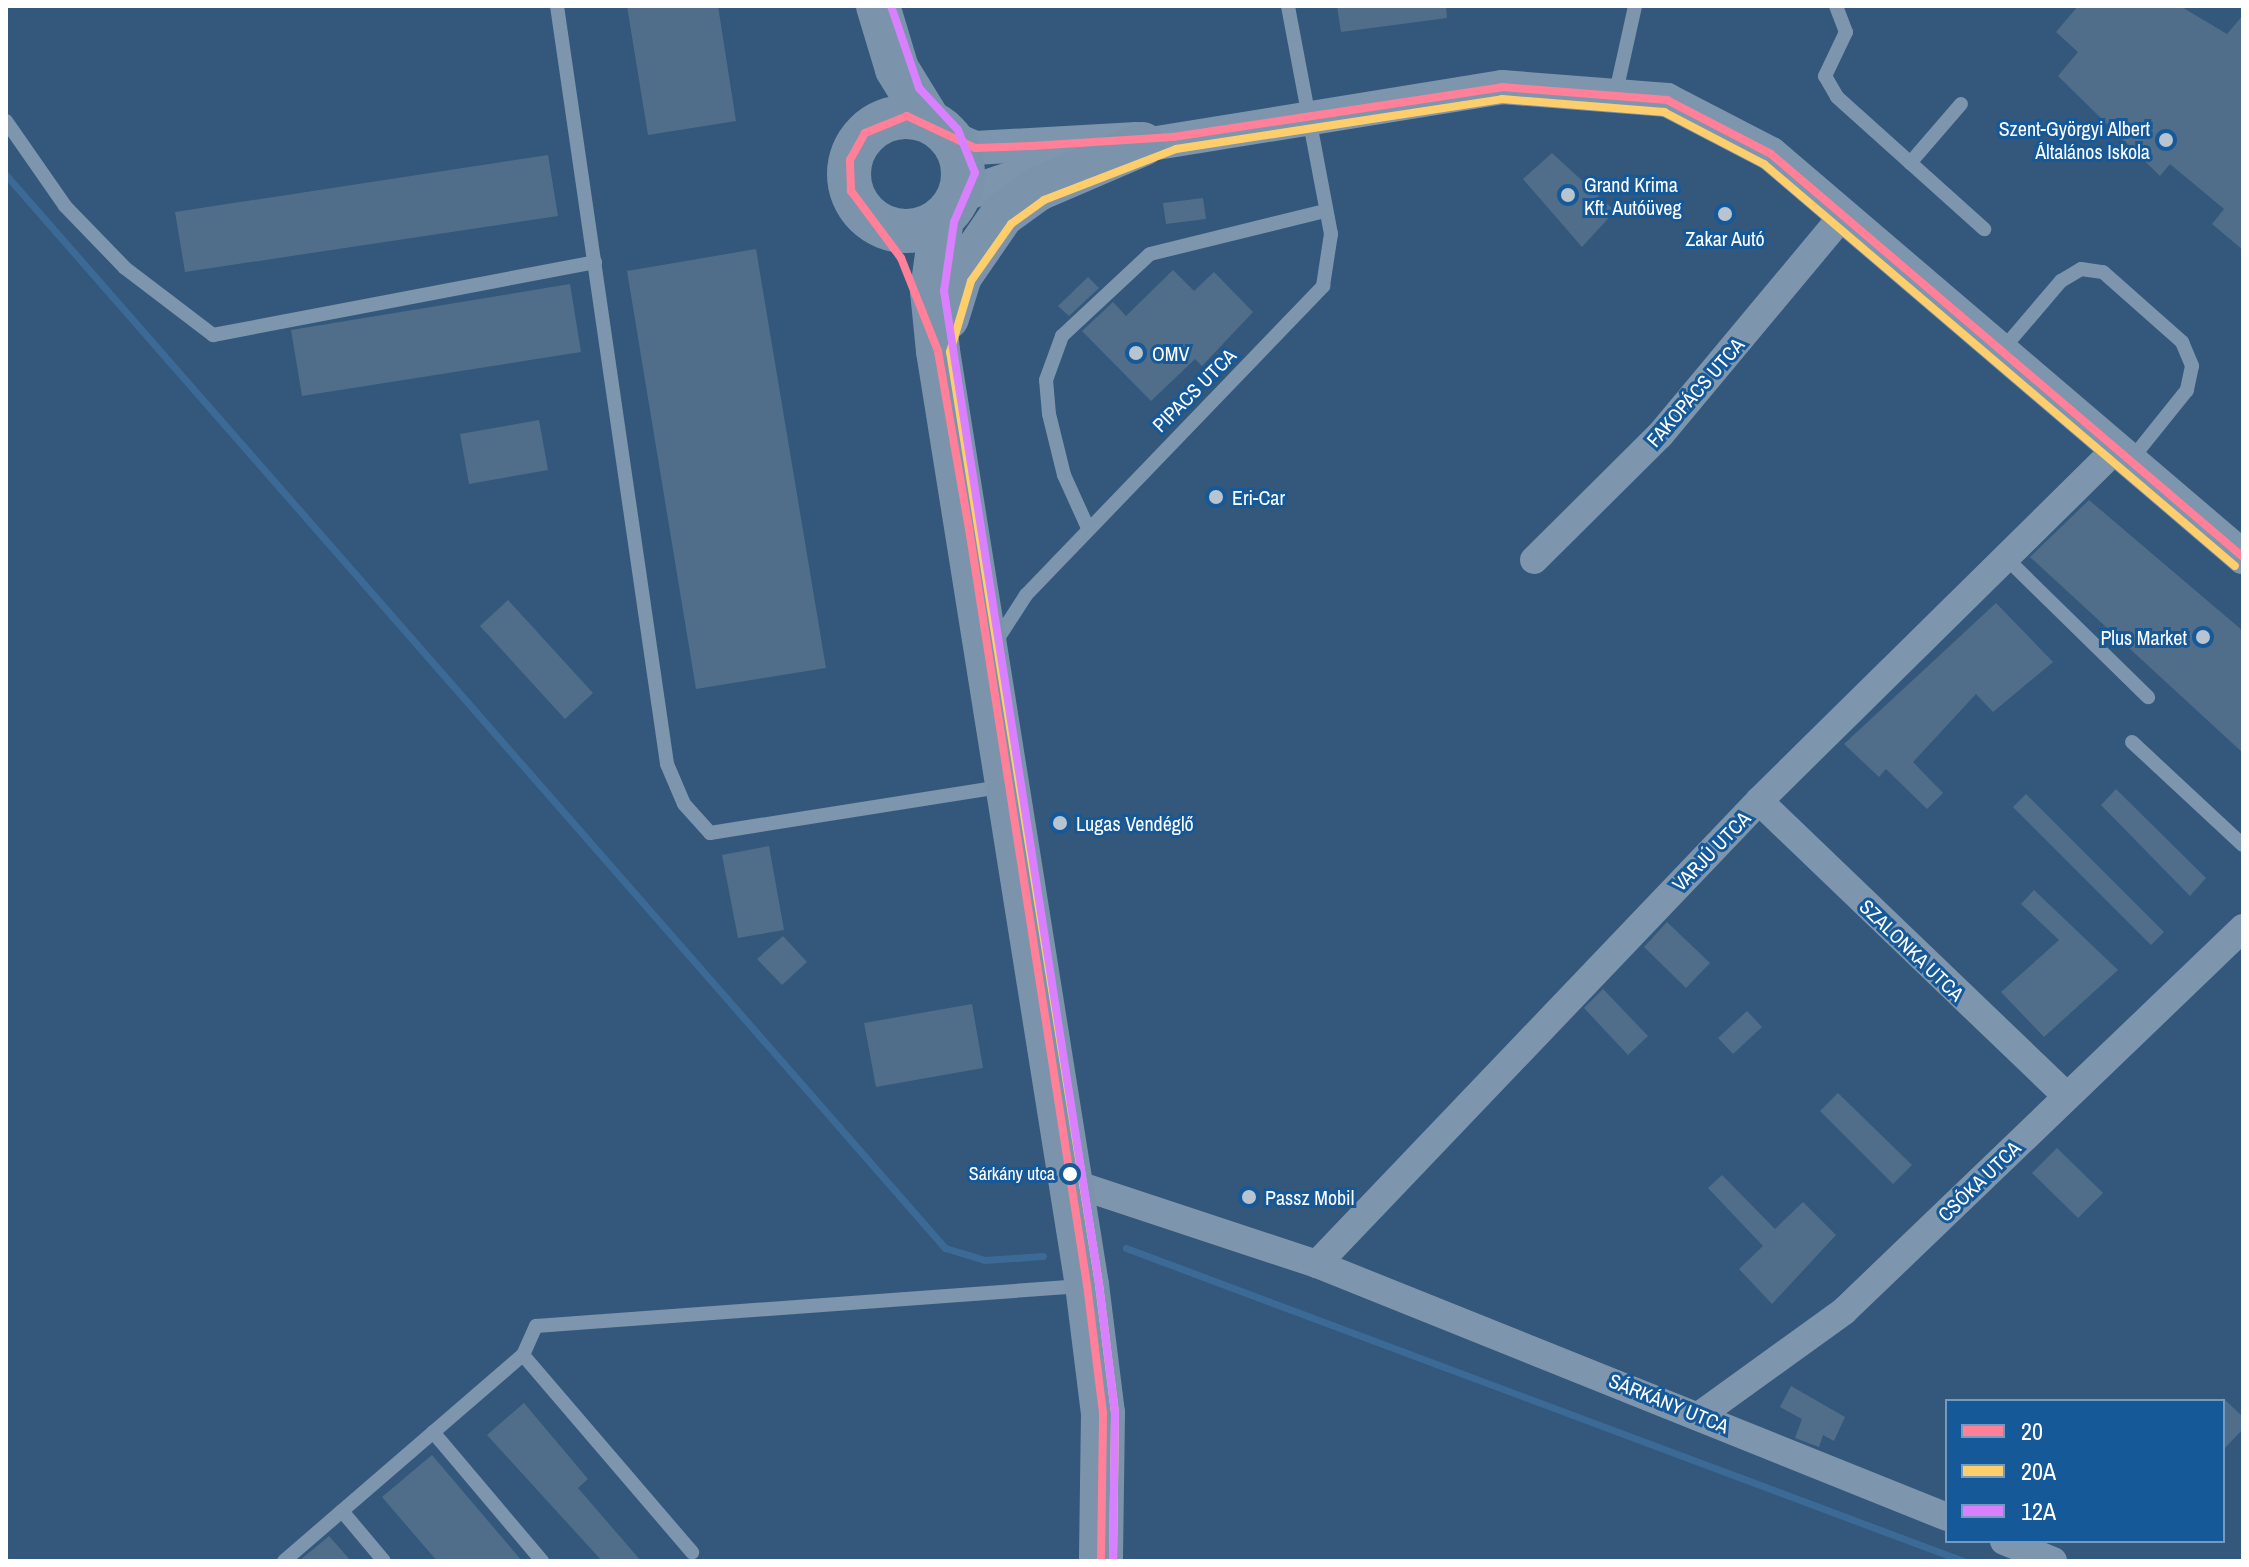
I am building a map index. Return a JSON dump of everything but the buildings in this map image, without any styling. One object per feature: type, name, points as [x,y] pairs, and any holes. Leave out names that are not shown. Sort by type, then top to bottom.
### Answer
[{"type":"main road","points":[[880,20],[939,129],[960,154],[932,291],[938,351],[1010,786],[1087,1285],[1103,1413],[1101,1561]]},
{"type":"main road","points":[[880,20],[865,133],[848,175],[857,205],[880,226],[938,351]]},
{"type":"main road","points":[[865,133],[907,116],[939,129]]},
{"type":"main road","points":[[938,351],[960,276],[1002,215],[1038,189],[1158,141]]},
{"type":"main road","points":[[880,226],[914,229],[950,207]]},
{"type":"street","points":[[950,207],[1058,161],[1309,115],[1502,87],[1616,92],[1667,100],[1716,121],[1771,154],[2243,557]]},
{"type":"street","points":[[939,129],[975,148],[1158,141]]},
{"type":"street","name":"FAKOPÁCS UTCA","points":[[1534,560],[1660,435],[1844,214]]},
{"type":"street","name":"VARJÚ UTCA","points":[[1317,1264],[1759,801],[2006,558],[2124,454]]},
{"type":"street","name":"SZALONKA UTCA","points":[[1759,801],[2067,1096]]},
{"type":"street","name":"CSÓKA UTCA","points":[[1700,1415],[1844,1311],[2243,928]]},
{"type":"street","name":"SÁRKÁNY UTCA","points":[[1072,1183],[1317,1264],[1700,1415],[1945,1516]]},
{"type":"street","points":[[2009,1543],[2053,1561]]},
{"type":"lane","points":[[557,6],[667,764],[684,804],[710,833],[1010,786]]},
{"type":"lane","name":"PIPACS UTCA","points":[[989,660],[1004,622],[1088,528],[1323,286],[1331,234],[1288,6]]},
{"type":"lane","points":[[1616,92],[1635,6]]},
{"type":"lane","points":[[1836,6],[1846,32],[1825,76],[1837,97],[1984,229]]},
{"type":"lane","points":[[1910,163],[1961,104]]},
{"type":"lane","points":[[6,121],[95,237],[213,335],[595,262]]},
{"type":"lane","points":[[1088,528],[1064,475],[1049,414],[1046,380],[1062,336],[1150,254],[1325,211]]},
{"type":"lane","points":[[2002,350],[2061,281],[2081,269],[2103,272],[2182,342],[2192,366],[2187,390],[2124,454]]},
{"type":"lane","points":[[2006,558],[2148,697]]},
{"type":"lane","points":[[2132,742],[2243,845]]},
{"type":"lane","points":[[284,1561],[523,1355],[536,1326],[1087,1285]]},
{"type":"lane","points":[[523,1355],[692,1552]]},
{"type":"lane","points":[[433,1432],[542,1561]]},
{"type":"lane","points":[[342,1511],[384,1561]]},
{"type":"waterway","points":[[6,175],[945,1248],[985,1260],[1043,1256]]},
{"type":"waterway","points":[[1126,1248],[1963,1561]]},
{"type":"transit line","name":"12A","points":[[891,6],[919,88],[958,130],[975,173],[954,222],[944,291],[1099,1284],[1115,1413],[1113,1561]]},
{"type":"transit line","name":"20","points":[[1101,1561],[1103,1413],[1087,1285],[969,529],[938,351],[901,258],[851,191],[850,160],[865,133],[907,116],[975,148],[1031,146],[1173,137],[1502,87],[1667,100],[1771,154],[2243,557]]},
{"type":"transit line","name":"20A","points":[[1113,1561],[1115,1413],[1099,1284],[950,352],[971,281],[1011,224],[1044,200],[1176,149],[1502,99],[1664,112],[1764,164],[2235,566]]},
{"type":"place","name":"Szent-Györgyi Albert Általános Iskola","points":[[2166,140]]},
{"type":"place","name":"Grand Krima Kft. Autóüveg","points":[[1568,195]]},
{"type":"place","name":"Zakar Autó","points":[[1725,214]]},
{"type":"place","name":"OMV","points":[[1136,353]]},
{"type":"place","name":"Eri-Car","points":[[1216,497]]},
{"type":"place","name":"Plus Market","points":[[2203,637]]},
{"type":"place","name":"Lugas Vendéglő","points":[[1060,823]]},
{"type":"place","name":"Sárkány utca","points":[[1070,1174]]},
{"type":"place","name":"Passz Mobil","points":[[1249,1197]]}]
